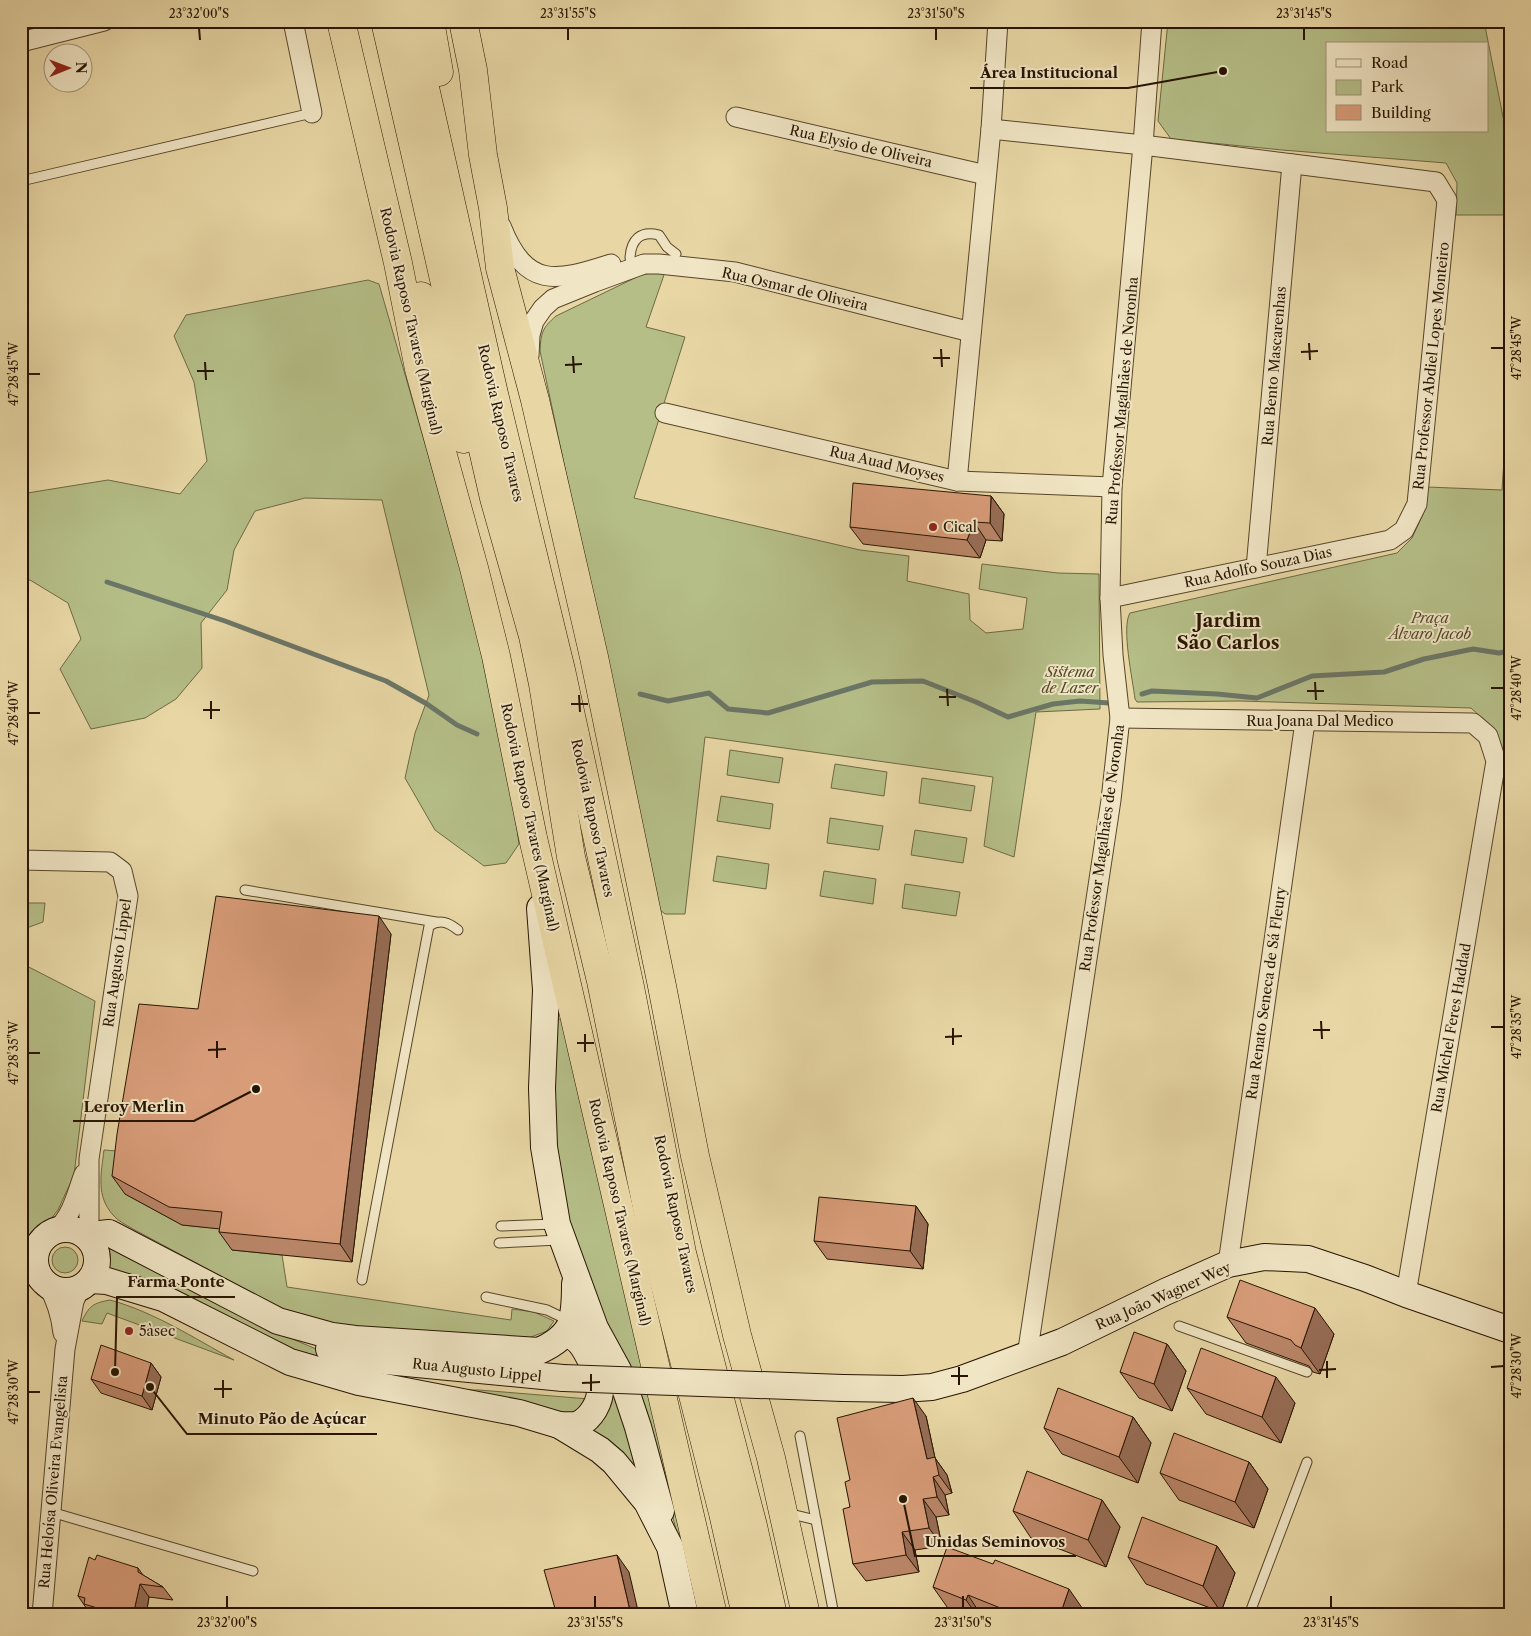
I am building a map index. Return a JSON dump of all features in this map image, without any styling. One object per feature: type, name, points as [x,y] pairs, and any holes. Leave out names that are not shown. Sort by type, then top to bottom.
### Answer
[{"type":"highway","name":"Rodovia Raposo Tavares","points":[[385,21],[494,498],[533,636],[543,684],[571,856],[601,981],[654,1242],[723,1513],[746,1615]]},
{"type":"highway","name":"Rodovia Raposo Tavares","points":[[410,21],[467,276],[563,680],[630,987],[682,1253],[753,1526],[773,1615]]},
{"type":"highway","points":[[430,21],[467,276]]},
{"type":"highway","points":[[463,21],[473,70],[483,155],[493,208],[500,268],[535,400],[596,667],[695,1156],[736,1335],[771,1458],[806,1615]]},
{"type":"highway","points":[[343,31],[522,639],[543,684]]},
{"type":"highway","name":"Rodovia Raposo Tavares (Marginal)","points":[[343,31],[398,263],[419,369],[474,568],[496,656],[533,838],[713,1615]]},
{"type":"main road","points":[[533,838],[543,936],[546,990],[542,1088],[544,1147],[560,1232],[595,1328],[618,1370],[638,1427],[670,1546]]},
{"type":"main road","points":[[74,1229],[99,1235],[95,1272],[85,1284],[63,1291],[35,1275],[37,1248],[41,1240],[57,1230],[74,1229]]},
{"type":"main road","name":"Rua Augusto Lippel","points":[[99,1235],[278,1321],[303,1339],[332,1350],[365,1358],[558,1378]]},
{"type":"main road","name":"Rua João Wagner Wey","points":[[558,1378],[843,1388],[903,1389],[932,1387],[962,1379],[1062,1342],[1228,1264],[1264,1257],[1308,1259],[1510,1330]]},
{"type":"main road","points":[[569,1328],[575,1301],[576,1276]]},
{"type":"main road","name":"Rua Augusto Lippel","points":[[85,1284],[107,1281],[162,1298],[290,1362],[359,1382],[519,1413],[559,1425],[570,1426],[579,1424],[593,1412],[600,1389],[598,1377],[584,1349],[569,1328],[556,1342],[539,1351],[527,1352],[355,1339],[332,1336],[278,1321]]},
{"type":"main road","name":"Rua Augusto Lippel","points":[[359,1382],[558,1378]]},
{"type":"main road","name":"Rua Augusto Lippel","points":[[559,1425],[600,1450],[627,1477],[647,1502],[670,1546],[685,1615]]},
{"type":"street","points":[[21,42],[104,21]]},
{"type":"street","points":[[293,21],[312,113]]},
{"type":"street","name":"Rua Professor Magalhães de Noronha","points":[[1028,1356],[1110,810],[1120,718],[1113,655],[1110,598],[1112,487],[1143,145],[1152,21]]},
{"type":"street","points":[[957,481],[991,130],[995,22]]},
{"type":"street","name":"Rua Elysio de Oliveira","points":[[736,117],[986,176]]},
{"type":"street","points":[[991,130],[1143,145],[1292,164]]},
{"type":"street","name":"Rua Professor Abdiel Lopes Monteiro","points":[[1292,164],[1436,182],[1447,200],[1417,504],[1404,530]]},
{"type":"street","name":"Rua Bento Mascarenhas","points":[[1256,568],[1292,164]]},
{"type":"street","points":[[493,208],[505,236],[518,259],[528,269],[546,276],[579,273],[659,251],[708,261],[735,272]]},
{"type":"street","name":"Rua Osmar de Oliveira","points":[[535,400],[529,354],[530,335],[534,321],[543,308],[553,299],[644,264],[735,272],[971,332]]},
{"type":"street","name":"Rua Auad Moyses","points":[[664,412],[957,481],[1112,487]]},
{"type":"street","name":"Rua Adolfo Souza Dias","points":[[1110,598],[1390,540],[1404,530]]},
{"type":"street","name":"Rua Joana Dal Medico","points":[[1120,718],[1473,723],[1488,736],[1496,761]]},
{"type":"street","name":"Rua Renato Seneca de Sá Fleury","points":[[1228,1264],[1305,722]]},
{"type":"street","name":"Rua Michel Feres Haddad","points":[[1406,1294],[1496,761]]},
{"type":"street","name":"Rua Augusto Lippel","points":[[21,860],[110,862],[122,871],[128,896],[89,1159],[69,1214],[57,1230]]},
{"type":"street","name":"Rua Augusto Lippel","points":[[89,1159],[92,1201],[101,1222],[99,1235]]},
{"type":"street","name":"Rua Heloísa Oliveira Evangelista","points":[[35,1275],[56,1298],[62,1316],[65,1349]]},
{"type":"street","name":"Rua Heloísa Oliveira Evangelista","points":[[42,1615],[65,1349],[74,1301],[85,1284]]},
{"type":"street","points":[[1033,1314],[1046,1330],[1062,1342]]},
{"type":"lane","points":[[21,181],[312,113]]},
{"type":"lane","points":[[245,890],[450,923],[458,930]]},
{"type":"lane","points":[[362,1280],[429,926],[436,922]]},
{"type":"lane","points":[[501,1226],[560,1232]]},
{"type":"lane","points":[[499,1243],[560,1232]]},
{"type":"lane","points":[[486,1298],[547,1310],[569,1328]]},
{"type":"lane","points":[[1179,1326],[1307,1372]]},
{"type":"lane","points":[[800,1436],[834,1615]]},
{"type":"lane","points":[[1249,1615],[1307,1462]]},
{"type":"lane","points":[[51,1512],[254,1571]]},
{"type":"lane","points":[[783,1512],[816,1520]]},
{"type":"green space","points":[[1168,21],[1484,21],[1510,152],[1510,215],[1456,215],[1457,183],[1446,163],[1171,139],[1158,121]]},
{"type":"green space","name":"Sistema de Lazer","points":[[657,271],[665,272],[646,327],[685,337],[634,498],[860,550],[909,556],[907,581],[969,594],[970,620],[986,633],[1023,629],[1027,598],[979,589],[982,564],[1058,573],[1099,574],[1100,709],[1036,712],[1014,857],[984,846],[993,777],[705,737],[685,914],[665,914],[659,909],[540,351],[543,331],[556,316],[639,276]]},
{"type":"green space","points":[[368,280],[379,284],[476,621],[510,780],[519,844],[506,863],[484,866],[435,830],[405,778],[415,733],[429,695],[382,500],[305,498],[255,511],[234,550],[227,590],[201,623],[202,668],[176,699],[145,718],[91,729],[60,669],[81,639],[68,603],[30,580],[21,581],[21,494],[108,480],[180,494],[207,461],[194,382],[174,336],[186,315]]},
{"type":"green space","name":"Praça Álvaro Jacob","points":[[1510,368],[1510,757],[1504,756],[1492,727],[1471,708],[1240,701],[1137,702],[1127,642],[1130,613],[1397,553],[1412,538],[1423,514],[1427,487],[1502,490]]},
{"type":"green space","points":[[730,750],[783,758],[779,783],[727,775]]},
{"type":"green space","points":[[835,764],[887,772],[884,796],[831,788]]},
{"type":"green space","points":[[922,778],[975,786],[971,811],[919,803]]},
{"type":"green space","points":[[721,796],[773,804],[770,829],[717,821]]},
{"type":"green space","points":[[830,818],[883,826],[879,850],[827,843]]},
{"type":"green space","points":[[915,830],[967,838],[963,863],[911,855]]},
{"type":"green space","points":[[717,856],[769,864],[766,889],[713,881]]},
{"type":"green space","points":[[824,871],[876,879],[873,904],[820,896]]},
{"type":"green space","points":[[905,884],[960,892],[956,916],[902,908]]},
{"type":"green space","points":[[21,903],[45,903],[43,922],[21,930]]},
{"type":"green space","points":[[21,963],[95,1001],[74,1175],[58,1210],[39,1234],[21,1245]]},
{"type":"green space","points":[[558,1019],[562,1019],[701,1615],[695,1615],[681,1549],[647,1417],[601,1324],[566,1213],[555,1158],[552,1104]]},
{"type":"green space","points":[[104,1150],[129,1152],[125,1194],[182,1225],[234,1230],[232,1250],[282,1255],[287,1287],[511,1320],[512,1309],[534,1312],[554,1321],[547,1331],[523,1340],[317,1325],[297,1317],[117,1219],[108,1208],[102,1192],[101,1176]]},
{"type":"green space","points":[[103,1242],[281,1334],[337,1358],[435,1376],[344,1372],[106,1268]]},
{"type":"green space","points":[[65,1247],[74,1251],[78,1260],[74,1269],[65,1273],[56,1269],[52,1260],[56,1251]]},
{"type":"green space","points":[[110,1300],[158,1318],[234,1360],[107,1313],[102,1324],[82,1321],[92,1306],[99,1302]]},
{"type":"green space","points":[[605,1366],[638,1464],[636,1471],[584,1429],[591,1425]]},
{"type":"green space","points":[[436,1390],[479,1390],[589,1399],[586,1408],[564,1415]]},
{"type":"building","points":[[853,483],[991,496],[990,523],[974,522],[967,540],[850,527]]},
{"type":"building","points":[[216,896],[379,916],[340,1244],[219,1232],[222,1212],[169,1207],[112,1176],[117,1134],[139,1004],[198,1009]]},
{"type":"building","points":[[819,1197],[916,1206],[910,1251],[814,1241]]},
{"type":"building","points":[[1240,1280],[1315,1308],[1301,1348],[1291,1340],[1227,1317]]},
{"type":"building","points":[[1134,1332],[1167,1344],[1154,1384],[1120,1372]]},
{"type":"building","points":[[101,1345],[151,1363],[142,1396],[91,1379]]},
{"type":"building","points":[[1201,1348],[1276,1377],[1262,1417],[1187,1388]]},
{"type":"building","points":[[1058,1388],[1133,1417],[1119,1457],[1044,1428]]},
{"type":"building","points":[[913,1398],[927,1459],[935,1457],[939,1475],[933,1477],[937,1497],[923,1499],[929,1528],[902,1532],[906,1555],[853,1564],[843,1509],[850,1507],[845,1482],[850,1480],[837,1418]]},
{"type":"building","points":[[1174,1433],[1249,1462],[1235,1502],[1160,1473]]},
{"type":"building","points":[[1027,1471],[1102,1500],[1088,1540],[1013,1511]]},
{"type":"building","points":[[1142,1517],[1217,1546],[1203,1586],[1128,1557]]},
{"type":"building","points":[[947,1547],[993,1564],[995,1560],[1069,1589],[1060,1615],[1018,1615],[968,1595],[966,1600],[933,1587]]},
{"type":"building","points":[[97,1555],[138,1568],[138,1572],[163,1587],[140,1584],[134,1611],[128,1610],[126,1615],[84,1604],[85,1598],[78,1596],[89,1557],[95,1560]]},
{"type":"building","points":[[617,1555],[631,1615],[545,1615],[556,1612],[544,1570]]},
{"type":"building","points":[[1111,1610],[1124,1615],[1110,1615]]},
{"type":"waterway","points":[[107,582],[225,621],[386,681],[427,704],[457,725],[477,734]]},
{"type":"waterway","points":[[1142,694],[1152,691],[1257,698],[1312,676],[1384,672],[1424,659],[1473,649],[1499,653],[1510,651]]},
{"type":"waterway","points":[[640,694],[668,701],[709,693],[728,709],[768,713],[872,682],[923,681],[1008,717],[1053,704],[1080,701],[1109,703]]},
{"type":"place","name":"Área Institucional","points":[[1223,71]]},
{"type":"place","name":"Cical","points":[[933,527]]},
{"type":"place","name":"Leroy Merlin","points":[[256,1089]]},
{"type":"place","name":"5àsec","points":[[129,1331]]},
{"type":"place","name":"Farma Ponte","points":[[115,1372]]},
{"type":"place","name":"Minuto Pão de Açúcar","points":[[150,1387]]},
{"type":"place","name":"Unidas Seminovos","points":[[903,1499]]},
{"type":"district","name":"Jardim São Carlos","points":[[1228,631]]}]
